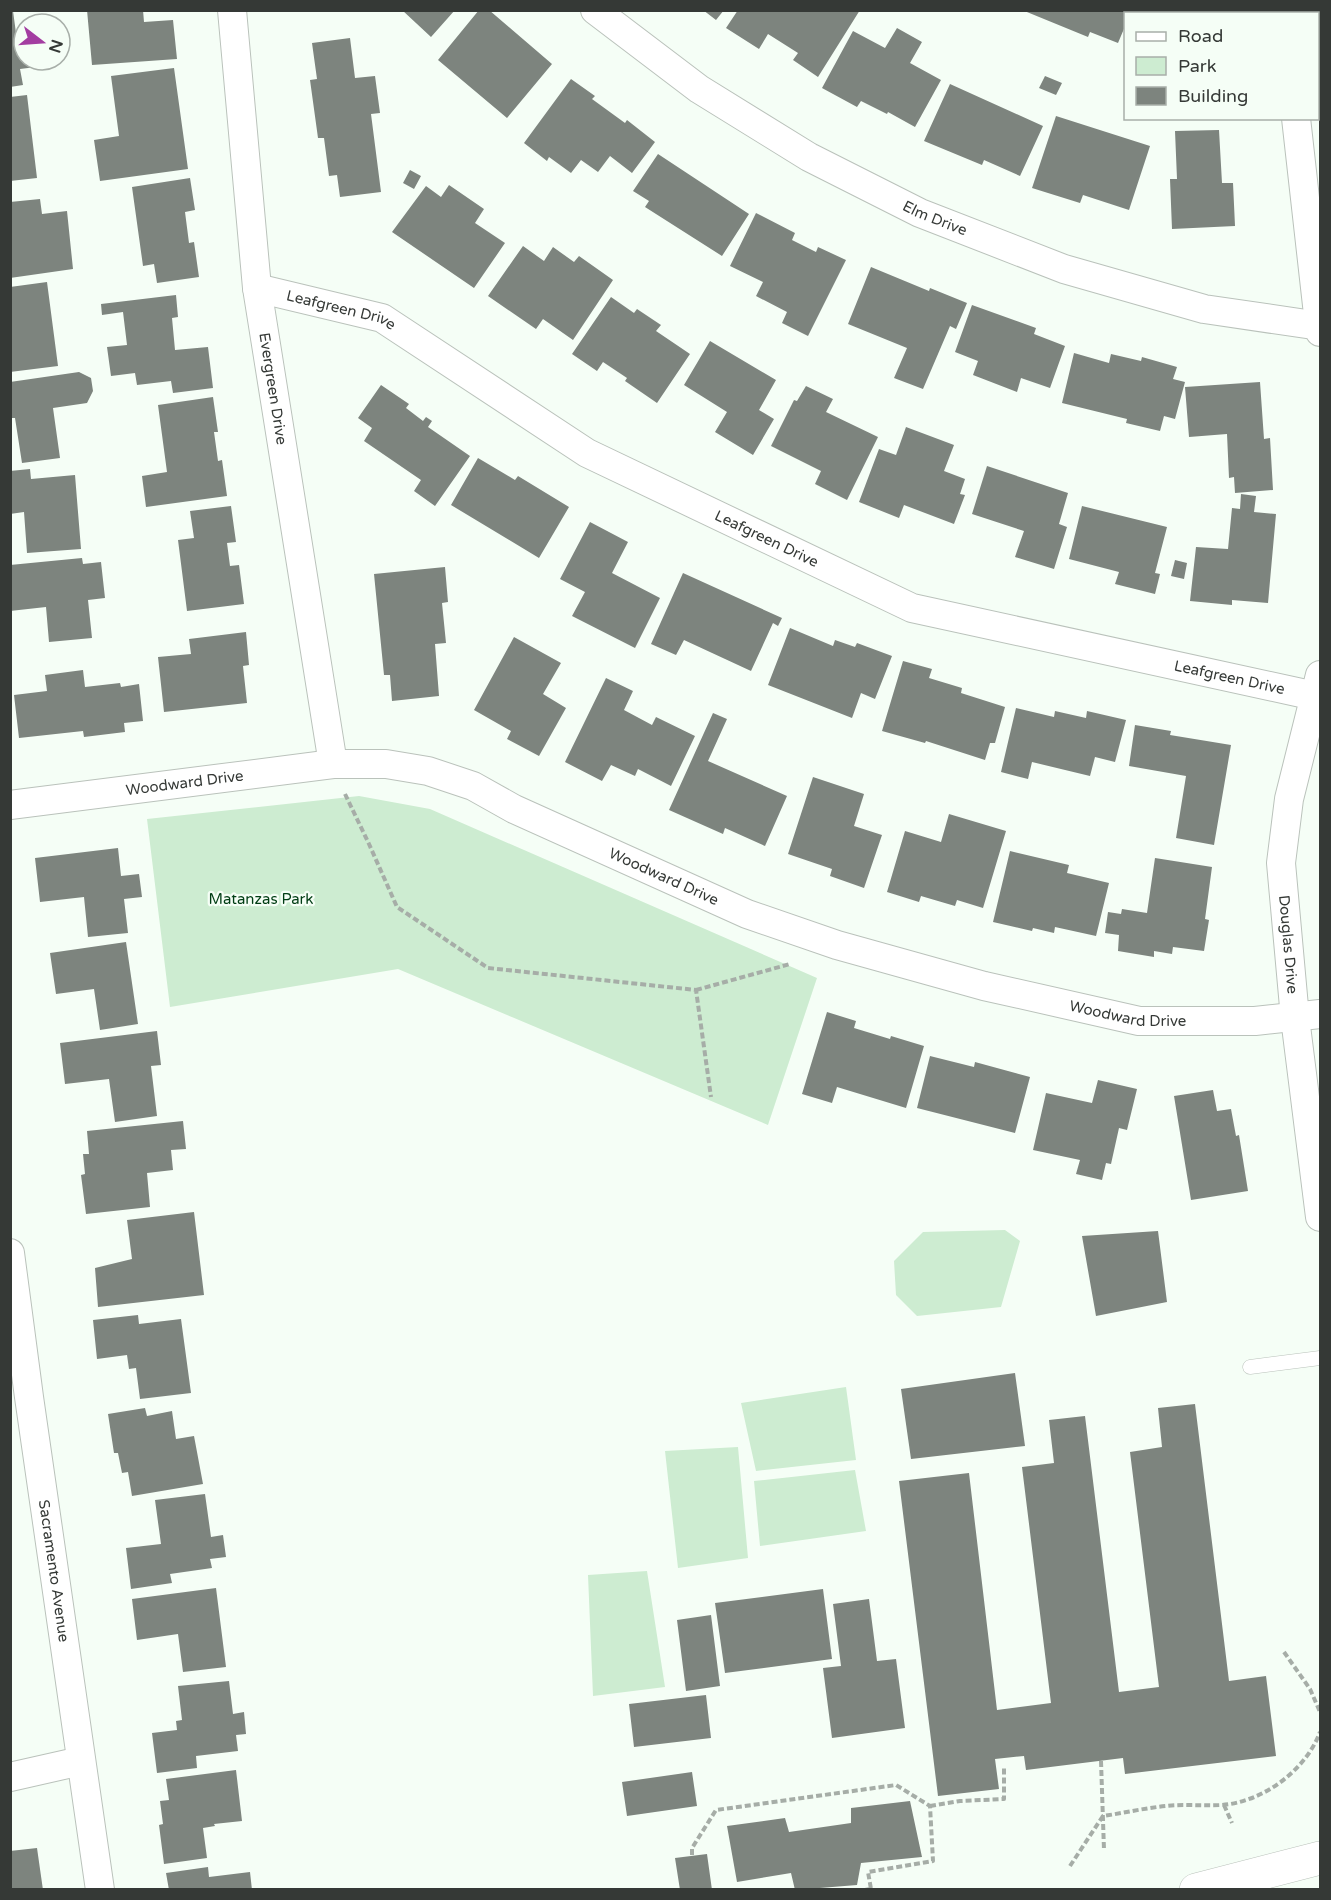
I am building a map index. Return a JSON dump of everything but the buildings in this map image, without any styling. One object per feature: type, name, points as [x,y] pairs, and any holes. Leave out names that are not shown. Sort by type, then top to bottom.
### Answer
[{"type":"street","name":"Evergreen Drive","points":[[232,10],[257,288],[333,764]]},
{"type":"street","name":"Elm Drive","points":[[595,10],[699,89],[809,157],[920,213],[1064,269],[1204,309],[1320,329]]},
{"type":"street","points":[[1296,120],[1320,329]]},
{"type":"street","name":"Leafgreen Drive","points":[[257,288],[382,318],[587,453],[912,608],[1318,686]]},
{"type":"street","name":"Douglas Drive","points":[[1318,686],[1289,799],[1281,863],[1308,1016],[1320,1217]]},
{"type":"street","name":"Woodward Drive","points":[[10,805],[333,764],[386,764],[428,771],[473,786],[514,808],[747,914],[837,945],[984,986],[1139,1021],[1255,1021],[1308,1016]]},
{"type":"street","name":"Sacramento Avenue","points":[[10,1253],[20,1398],[81,1761],[100,1890]]},
{"type":"street","points":[[10,1777],[81,1761]]},
{"type":"street","points":[[1196,1890],[1320,1857]]},
{"type":"lane","points":[[1250,1367],[1320,1358]]},
{"type":"path","points":[[333,764],[344,793],[397,907],[488,968],[696,990],[798,962]]},
{"type":"path","points":[[696,990],[711,1097]]},
{"type":"path","points":[[1284,1652],[1310,1689],[1320,1712]]},
{"type":"path","points":[[1070,1866],[1103,1816],[1168,1806],[1224,1805],[1261,1795],[1300,1766],[1315,1745],[1320,1732]]},
{"type":"path","points":[[1101,1761],[1104,1850]]},
{"type":"path","points":[[692,1856],[692,1848],[716,1810],[896,1785],[930,1806],[960,1801],[1004,1799],[1004,1766]]},
{"type":"path","points":[[1224,1805],[1232,1823]]},
{"type":"path","points":[[865,1890],[871,1889],[868,1872],[933,1861],[930,1806]]},
{"type":"green space","name":"Matanzas Park","points":[[359,796],[430,809],[817,978],[768,1125],[398,969],[170,1007],[147,819]]},
{"type":"green space","points":[[1005,1230],[1020,1241],[1001,1307],[917,1316],[896,1295],[894,1261],[923,1232]]},
{"type":"green space","points":[[846,1387],[856,1460],[756,1471],[741,1403]]},
{"type":"green space","points":[[738,1447],[748,1558],[678,1568],[665,1451]]},
{"type":"green space","points":[[855,1470],[866,1531],[760,1546],[754,1481]]},
{"type":"green space","points":[[647,1571],[665,1687],[593,1696],[588,1575]]}]
